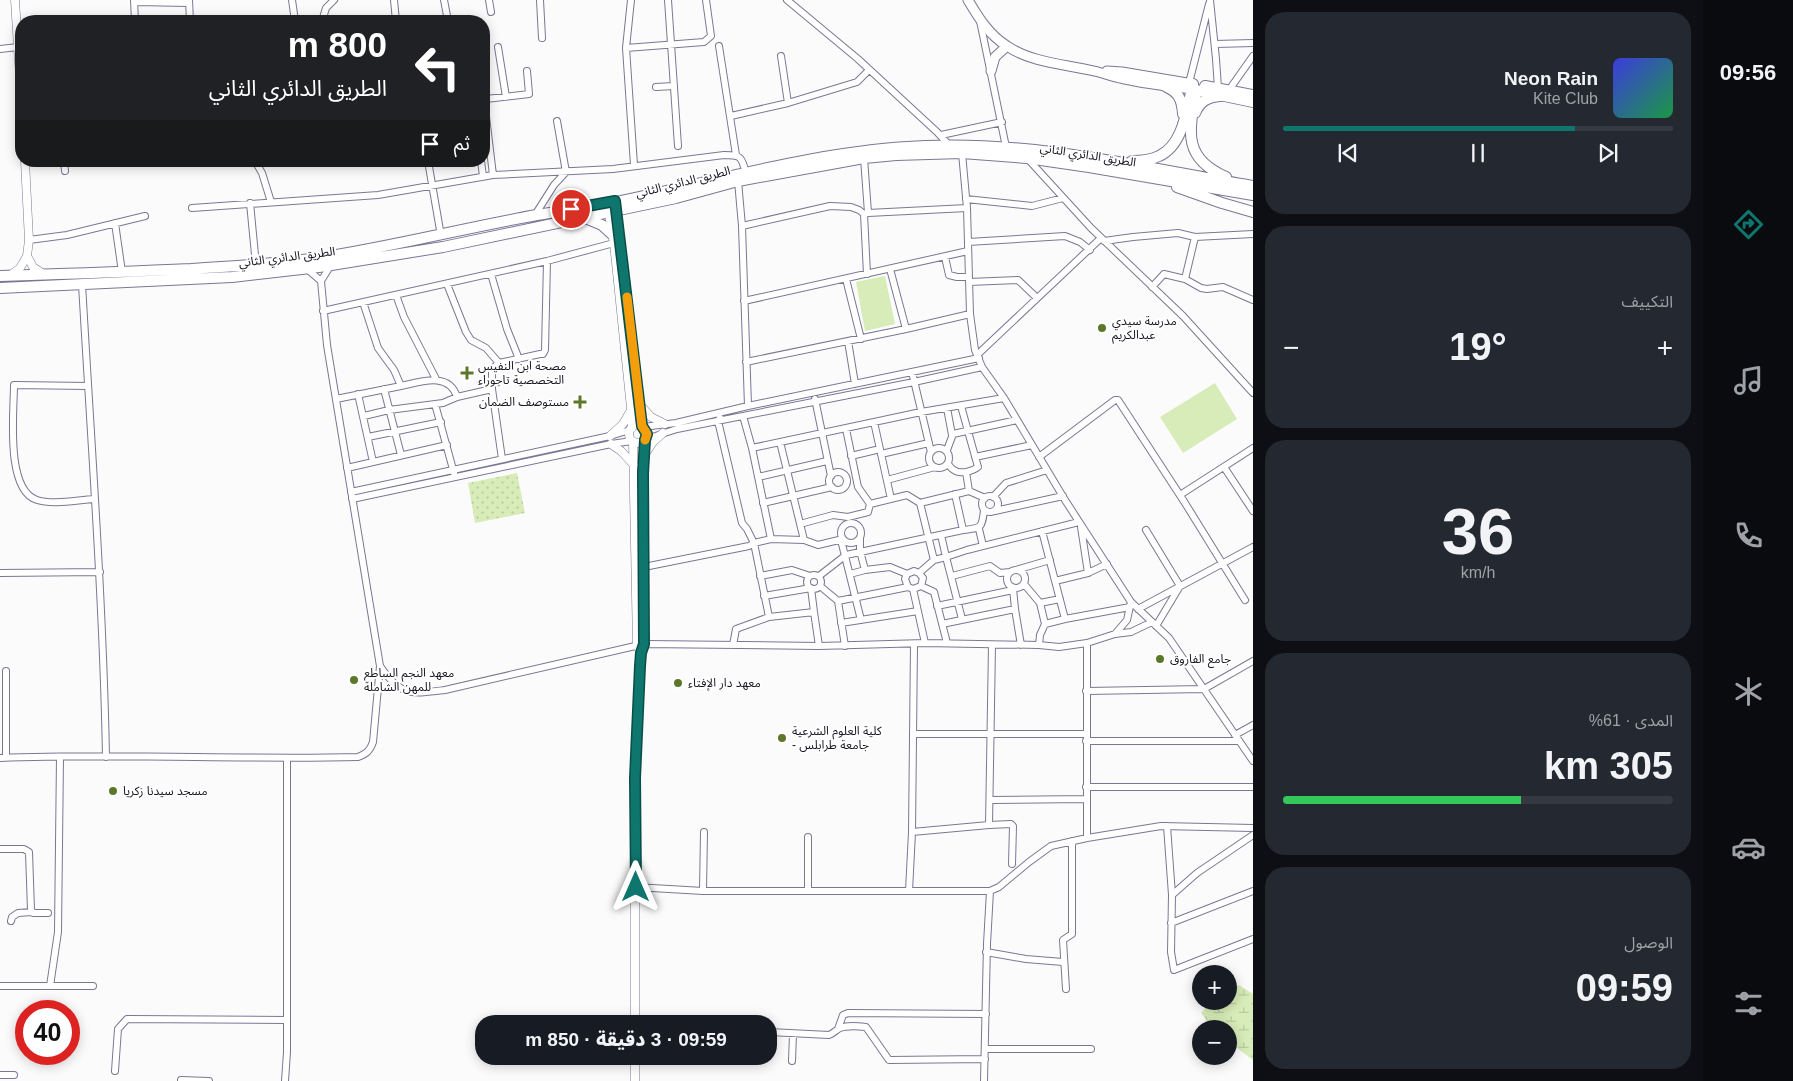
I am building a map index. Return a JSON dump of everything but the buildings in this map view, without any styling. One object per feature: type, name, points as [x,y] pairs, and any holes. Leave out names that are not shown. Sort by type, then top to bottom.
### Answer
[{"type":"main road","points":[[968,0],[980,20],[998,40],[1018,52],[1039,60],[1094,71],[1121,79],[1165,86],[1194,86]]},
{"type":"main road","points":[[991,71],[995,57],[1007,46]]},
{"type":"main road","points":[[1094,71],[1122,72],[1194,86],[1222,92],[1253,102]]},
{"type":"main road","points":[[1165,86],[1178,94],[1181,99],[1188,119],[1191,138],[1197,156],[1202,163],[1209,170],[1240,184]]},
{"type":"main road","points":[[1188,119],[1194,86]]},
{"type":"main road","points":[[1106,161],[1133,161],[1159,156],[1176,141],[1188,119],[1205,100],[1222,92],[1253,95]]},
{"type":"main road","name":"الطريق الدائري الثاني","points":[[0,288],[232,276],[307,269],[443,247],[584,218],[612,207],[746,173],[838,154],[920,146],[1006,147],[1106,161],[1253,186]]},
{"type":"main road","name":"الطريق الدائري الثاني","points":[[5,276],[256,265],[318,258],[441,236],[535,215],[676,198],[738,181],[864,158],[962,154],[1027,158],[1253,195]]},
{"type":"main road","points":[[1148,178],[1253,212]]},
{"type":"main road","points":[[584,218],[602,226],[613,239]]},
{"type":"street","points":[[15,0],[16,15]]},
{"type":"street","points":[[292,0],[294,15]]},
{"type":"street","points":[[324,15],[326,8],[334,0]]},
{"type":"street","points":[[394,0],[395,15]]},
{"type":"street","points":[[444,0],[447,15]]},
{"type":"street","points":[[490,0],[491,12]]},
{"type":"street","points":[[540,0],[542,38]]},
{"type":"street","points":[[631,0],[626,48],[634,166]]},
{"type":"street","points":[[668,0],[678,146]]},
{"type":"street","points":[[626,48],[704,42],[711,36],[706,0]]},
{"type":"street","points":[[1210,0],[1222,92]]},
{"type":"street","points":[[1194,86],[1210,0]]},
{"type":"street","points":[[135,15],[134,1],[189,1],[190,15]]},
{"type":"street","points":[[789,1],[870,70],[949,145]]},
{"type":"street","points":[[980,20],[1006,147]]},
{"type":"street","points":[[1215,44],[1253,43]]},
{"type":"street","points":[[0,49],[15,46]]},
{"type":"street","points":[[720,46],[736,155]]},
{"type":"street","points":[[498,47],[506,97]]},
{"type":"street","points":[[781,56],[788,103]]},
{"type":"street","points":[[1222,92],[1253,56]]},
{"type":"street","points":[[731,116],[788,103],[857,82],[870,70]]},
{"type":"street","points":[[490,99],[530,94],[527,71]]},
{"type":"street","points":[[656,88],[674,86]]},
{"type":"street","points":[[558,121],[566,172]]},
{"type":"street","points":[[940,135],[1002,122]]},
{"type":"street","points":[[490,150],[493,175]]},
{"type":"street","points":[[962,154],[967,208],[970,314],[975,350],[982,367],[1004,398],[1131,604],[1169,638],[1253,761]]},
{"type":"street","points":[[192,208],[378,194],[483,176],[612,169],[736,155],[741,158],[746,173]]},
{"type":"street","points":[[864,158],[867,274]]},
{"type":"street","points":[[1027,158],[1103,240],[1183,316],[1253,393]]},
{"type":"street","points":[[5,276],[20,268],[27,256],[29,240],[25,167]]},
{"type":"street","points":[[65,167],[65,171]]},
{"type":"street","points":[[258,167],[272,202]]},
{"type":"street","points":[[429,167],[431,186],[434,188],[441,236]]},
{"type":"street","points":[[482,167],[483,176]]},
{"type":"street","points":[[535,215],[554,185],[566,172]]},
{"type":"street","points":[[738,181],[742,226],[748,406]]},
{"type":"street","points":[[966,199],[1032,206],[1063,198]]},
{"type":"street","points":[[250,203],[256,265]]},
{"type":"street","points":[[742,226],[830,206],[851,208],[866,213],[967,208]]},
{"type":"street","points":[[612,207],[613,239],[631,408],[629,436],[633,442],[641,622],[635,778],[634,1015]]},
{"type":"street","points":[[612,207],[643,427],[647,431],[644,458],[644,567],[641,622]]},
{"type":"street","points":[[29,240],[60,237],[145,216]]},
{"type":"street","points":[[115,222],[122,272]]},
{"type":"street","points":[[352,499],[553,457],[611,440],[637,426],[665,424],[912,372],[978,356],[1037,298],[1103,240],[1178,232],[1195,237],[1253,234]]},
{"type":"street","points":[[968,242],[1065,236],[1080,242],[1090,250]]},
{"type":"street","points":[[1185,278],[1195,237]]},
{"type":"street","points":[[323,312],[547,262],[613,239]]},
{"type":"street","points":[[744,301],[968,251]]},
{"type":"street","points":[[27,256],[33,267],[45,275]]},
{"type":"street","points":[[945,257],[949,275],[969,279],[1018,280],[1037,298]]},
{"type":"street","points":[[502,459],[492,389],[492,369],[499,363],[543,354],[545,350],[547,262]]},
{"type":"street","points":[[6,671],[3,758],[287,759],[358,758],[367,754],[373,742],[380,666],[323,312],[321,281],[331,265]]},
{"type":"street","points":[[307,269],[321,281]]},
{"type":"street","points":[[890,269],[906,330]]},
{"type":"street","points":[[490,274],[507,329],[519,359]]},
{"type":"street","points":[[1152,287],[1164,274],[1185,278],[1201,288],[1222,287],[1253,300]]},
{"type":"street","points":[[846,279],[860,339]]},
{"type":"street","points":[[82,284],[100,572],[106,757]]},
{"type":"street","points":[[447,284],[471,340],[486,348],[499,363]]},
{"type":"street","points":[[396,295],[404,317],[436,379]]},
{"type":"street","points":[[363,302],[378,348],[394,370],[401,386]]},
{"type":"street","points":[[746,362],[906,330],[970,314]]},
{"type":"street","points":[[848,341],[855,384]]},
{"type":"street","points":[[351,492],[551,449],[611,440],[638,444],[663,433],[982,367]]},
{"type":"street","points":[[912,372],[931,452],[929,458],[935,467]]},
{"type":"street","points":[[336,399],[436,379],[450,385],[457,397]]},
{"type":"street","points":[[88,386],[14,385],[14,460],[20,484],[28,495],[36,500],[94,499]]},
{"type":"street","points":[[384,389],[401,455]]},
{"type":"street","points":[[364,416],[389,410],[443,403],[457,397],[492,389]]},
{"type":"street","points":[[814,393],[832,487]]},
{"type":"street","points":[[358,394],[373,462]]},
{"type":"street","points":[[752,448],[921,412],[1004,398]]},
{"type":"street","points":[[1039,457],[1115,400],[1118,400],[1245,600]]},
{"type":"street","points":[[435,404],[455,477]]},
{"type":"street","points":[[640,405],[651,416],[665,424]]},
{"type":"street","points":[[948,464],[955,471],[966,472],[978,468],[961,406]]},
{"type":"street","points":[[611,440],[623,424],[631,408]]},
{"type":"street","points":[[887,480],[935,467],[942,468],[948,464],[950,457],[947,450],[952,435],[947,408]]},
{"type":"street","points":[[724,411],[718,421],[742,523],[748,529],[754,542],[769,617]]},
{"type":"street","points":[[742,416],[752,448],[771,539]]},
{"type":"street","points":[[952,435],[1017,420]]},
{"type":"street","points":[[368,437],[441,422]]},
{"type":"street","points":[[874,422],[891,499]]},
{"type":"street","points":[[800,524],[833,516],[848,516],[868,512],[870,504],[858,487],[846,428]]},
{"type":"street","points":[[644,458],[649,447],[663,433]]},
{"type":"street","points":[[611,440],[634,465]]},
{"type":"street","points":[[780,442],[804,540]]},
{"type":"street","points":[[851,456],[929,443]]},
{"type":"street","points":[[347,468],[447,444]]},
{"type":"street","points":[[975,457],[1032,445]]},
{"type":"street","points":[[931,452],[940,447],[947,450]]},
{"type":"street","points":[[1180,496],[1253,448]]},
{"type":"street","points":[[551,449],[553,457]]},
{"type":"street","points":[[758,477],[827,461]]},
{"type":"street","points":[[1224,466],[1253,511]]},
{"type":"street","points":[[870,504],[907,496],[920,503],[969,491],[985,498],[993,497],[1006,482],[1047,470]]},
{"type":"street","points":[[966,472],[969,491]]},
{"type":"street","points":[[439,473],[441,481]]},
{"type":"street","points":[[763,503],[832,487],[840,489],[845,486],[847,481],[845,476],[835,473],[831,476]]},
{"type":"street","points":[[955,494],[962,530]]},
{"type":"street","points":[[984,510],[989,512],[995,511],[1063,496]]},
{"type":"street","points":[[993,497],[998,504],[995,511]]},
{"type":"street","points":[[983,546],[979,529],[982,525],[984,510],[982,502],[985,498]]},
{"type":"street","points":[[920,503],[934,560]]},
{"type":"street","points":[[848,516],[849,524]]},
{"type":"street","points":[[920,573],[934,560],[1042,531],[1080,523]]},
{"type":"street","points":[[1080,523],[1088,572]]},
{"type":"street","points":[[861,620],[842,540],[844,527],[849,524],[854,524],[861,533],[860,550],[865,570]]},
{"type":"street","points":[[819,576],[846,555],[860,550],[962,530],[979,529]]},
{"type":"street","points":[[1146,530],[1180,586]]},
{"type":"street","points":[[1042,531],[1065,619]]},
{"type":"street","points":[[941,534],[962,619]]},
{"type":"street","points":[[644,567],[749,546],[754,542],[771,539],[804,540],[818,545],[842,540],[853,543],[860,538]]},
{"type":"street","points":[[1138,609],[1253,547]]},
{"type":"street","points":[[952,576],[990,566],[1000,573],[1013,571],[1050,560]]},
{"type":"street","points":[[1055,581],[1088,572],[1106,564]]},
{"type":"street","points":[[850,574],[890,567],[907,574]]},
{"type":"street","points":[[760,576],[792,570],[810,576],[814,574],[819,576]]},
{"type":"street","points":[[920,573],[911,571],[907,574],[905,582],[911,588],[925,643]]},
{"type":"street","points":[[1013,571],[1024,575],[1024,584],[1040,603],[1045,624],[1040,635],[1040,645]]},
{"type":"street","points":[[1013,571],[1007,581],[1013,589],[1022,645]]},
{"type":"street","points":[[0,573],[100,572]]},
{"type":"street","points":[[920,573],[922,578],[921,586]]},
{"type":"street","points":[[810,576],[806,582],[811,588],[819,646]]},
{"type":"street","points":[[819,576],[820,586]]},
{"type":"street","points":[[937,606],[1019,588],[1024,584]]},
{"type":"street","points":[[764,596],[811,588],[816,589],[820,586]]},
{"type":"street","points":[[820,586],[838,602],[845,646]]},
{"type":"street","points":[[838,602],[921,586],[932,591],[947,644]]},
{"type":"street","points":[[380,666],[390,681],[402,690],[414,693],[469,685],[641,644],[845,646],[925,643],[1040,645],[1059,648],[1087,643],[1115,634],[1131,632],[1154,624],[1180,586]]},
{"type":"street","points":[[1040,603],[1060,599]]},
{"type":"street","points":[[1045,624],[1131,604]]},
{"type":"street","points":[[1115,634],[1127,620],[1131,604]]},
{"type":"street","points":[[942,624],[1015,609]]},
{"type":"street","points":[[842,623],[918,611]]},
{"type":"street","points":[[733,645],[736,629],[769,617],[814,612]]},
{"type":"street","points":[[1087,643],[1087,838]]},
{"type":"street","points":[[909,891],[912,832],[914,644]]},
{"type":"street","points":[[990,825],[992,645]]},
{"type":"street","points":[[1086,691],[1204,689],[1253,660]]},
{"type":"street","points":[[913,734],[1237,738],[1253,725]]},
{"type":"street","points":[[50,986],[58,932],[60,757]]},
{"type":"street","points":[[285,1081],[287,1020],[287,759]]},
{"type":"street","points":[[1086,787],[1253,787]]},
{"type":"street","points":[[990,800],[1086,799]]},
{"type":"street","points":[[912,832],[990,825],[1012,825],[1012,864]]},
{"type":"street","points":[[636,887],[703,891],[990,890],[999,887],[1051,846],[1072,841],[1167,826],[1253,828]]},
{"type":"street","points":[[1167,826],[1172,896],[1171,923],[1174,970],[1253,939]]},
{"type":"street","points":[[703,891],[704,832]]},
{"type":"street","points":[[1172,896],[1197,873],[1253,835]]},
{"type":"street","points":[[808,836],[808,891]]},
{"type":"street","points":[[1066,989],[1063,962],[1064,940],[1072,934],[1072,841]]},
{"type":"street","points":[[0,849],[22,849],[29,852],[32,912]]},
{"type":"street","points":[[984,1081],[986,952],[990,890]]},
{"type":"street","points":[[1171,923],[1253,891]]},
{"type":"street","points":[[11,921],[15,914],[48,913]]},
{"type":"street","points":[[986,952],[1026,959],[1063,962]]},
{"type":"street","points":[[0,986],[93,986]]},
{"type":"street","points":[[838,1029],[843,1014],[859,1012],[986,1014]]},
{"type":"street","points":[[859,1012],[866,1028],[888,1060],[985,1059]]},
{"type":"street","points":[[114,1071],[118,1029],[127,1019],[287,1020]]},
{"type":"street","points":[[777,1033],[829,1035],[838,1029],[850,1026],[866,1028]]},
{"type":"street","points":[[792,1061],[793,1034]]},
{"type":"street","points":[[985,1049],[1091,1049]]},
{"type":"street","points":[[635,1065],[635,1081]]},
{"type":"street","points":[[0,1075],[14,1075]]},
{"type":"street","points":[[181,1080],[209,1081]]},
{"type":"green space","points":[[885,276],[895,324],[865,331],[856,282]]},
{"type":"green space","points":[[1215,383],[1237,419],[1183,453],[1160,417]]},
{"type":"green space","points":[[517,473],[525,513],[475,523],[468,483]]},
{"type":"green space","points":[[1239,985],[1253,994],[1253,1060],[1237,1048],[1237,1020],[1206,1020],[1201,1013],[1204,1010],[1237,1010],[1237,986]]},
{"type":"slow traffic","points":[[627,297],[642,426],[647,431],[645,440]]},
{"type":"place","name":"مدرسة سيدي عبدالكريم","points":[[1102,328]]},
{"type":"place","name":"مصحة ابن النفيس التخصصية تاجوراء","points":[[467,373]]},
{"type":"place","name":"مستوصف الضمان","points":[[580,402]]},
{"type":"place","name":"جامع الفاروق","points":[[1160,659]]},
{"type":"place","name":"معهد النجم الساطع للمهن الشاملة","points":[[354,680]]},
{"type":"place","name":"معهد دار الإفتاء","points":[[678,683]]},
{"type":"place","name":"كلية العلوم الشرعية - جامعة طرابلس","points":[[782,738]]},
{"type":"place","name":"مسجد سيدنا زكريا","points":[[113,791]]},
{"type":"route","points":[[571,209],[615,201],[642,426],[647,431],[643,473],[645,622],[640,666],[635,778],[636,887]]}]
